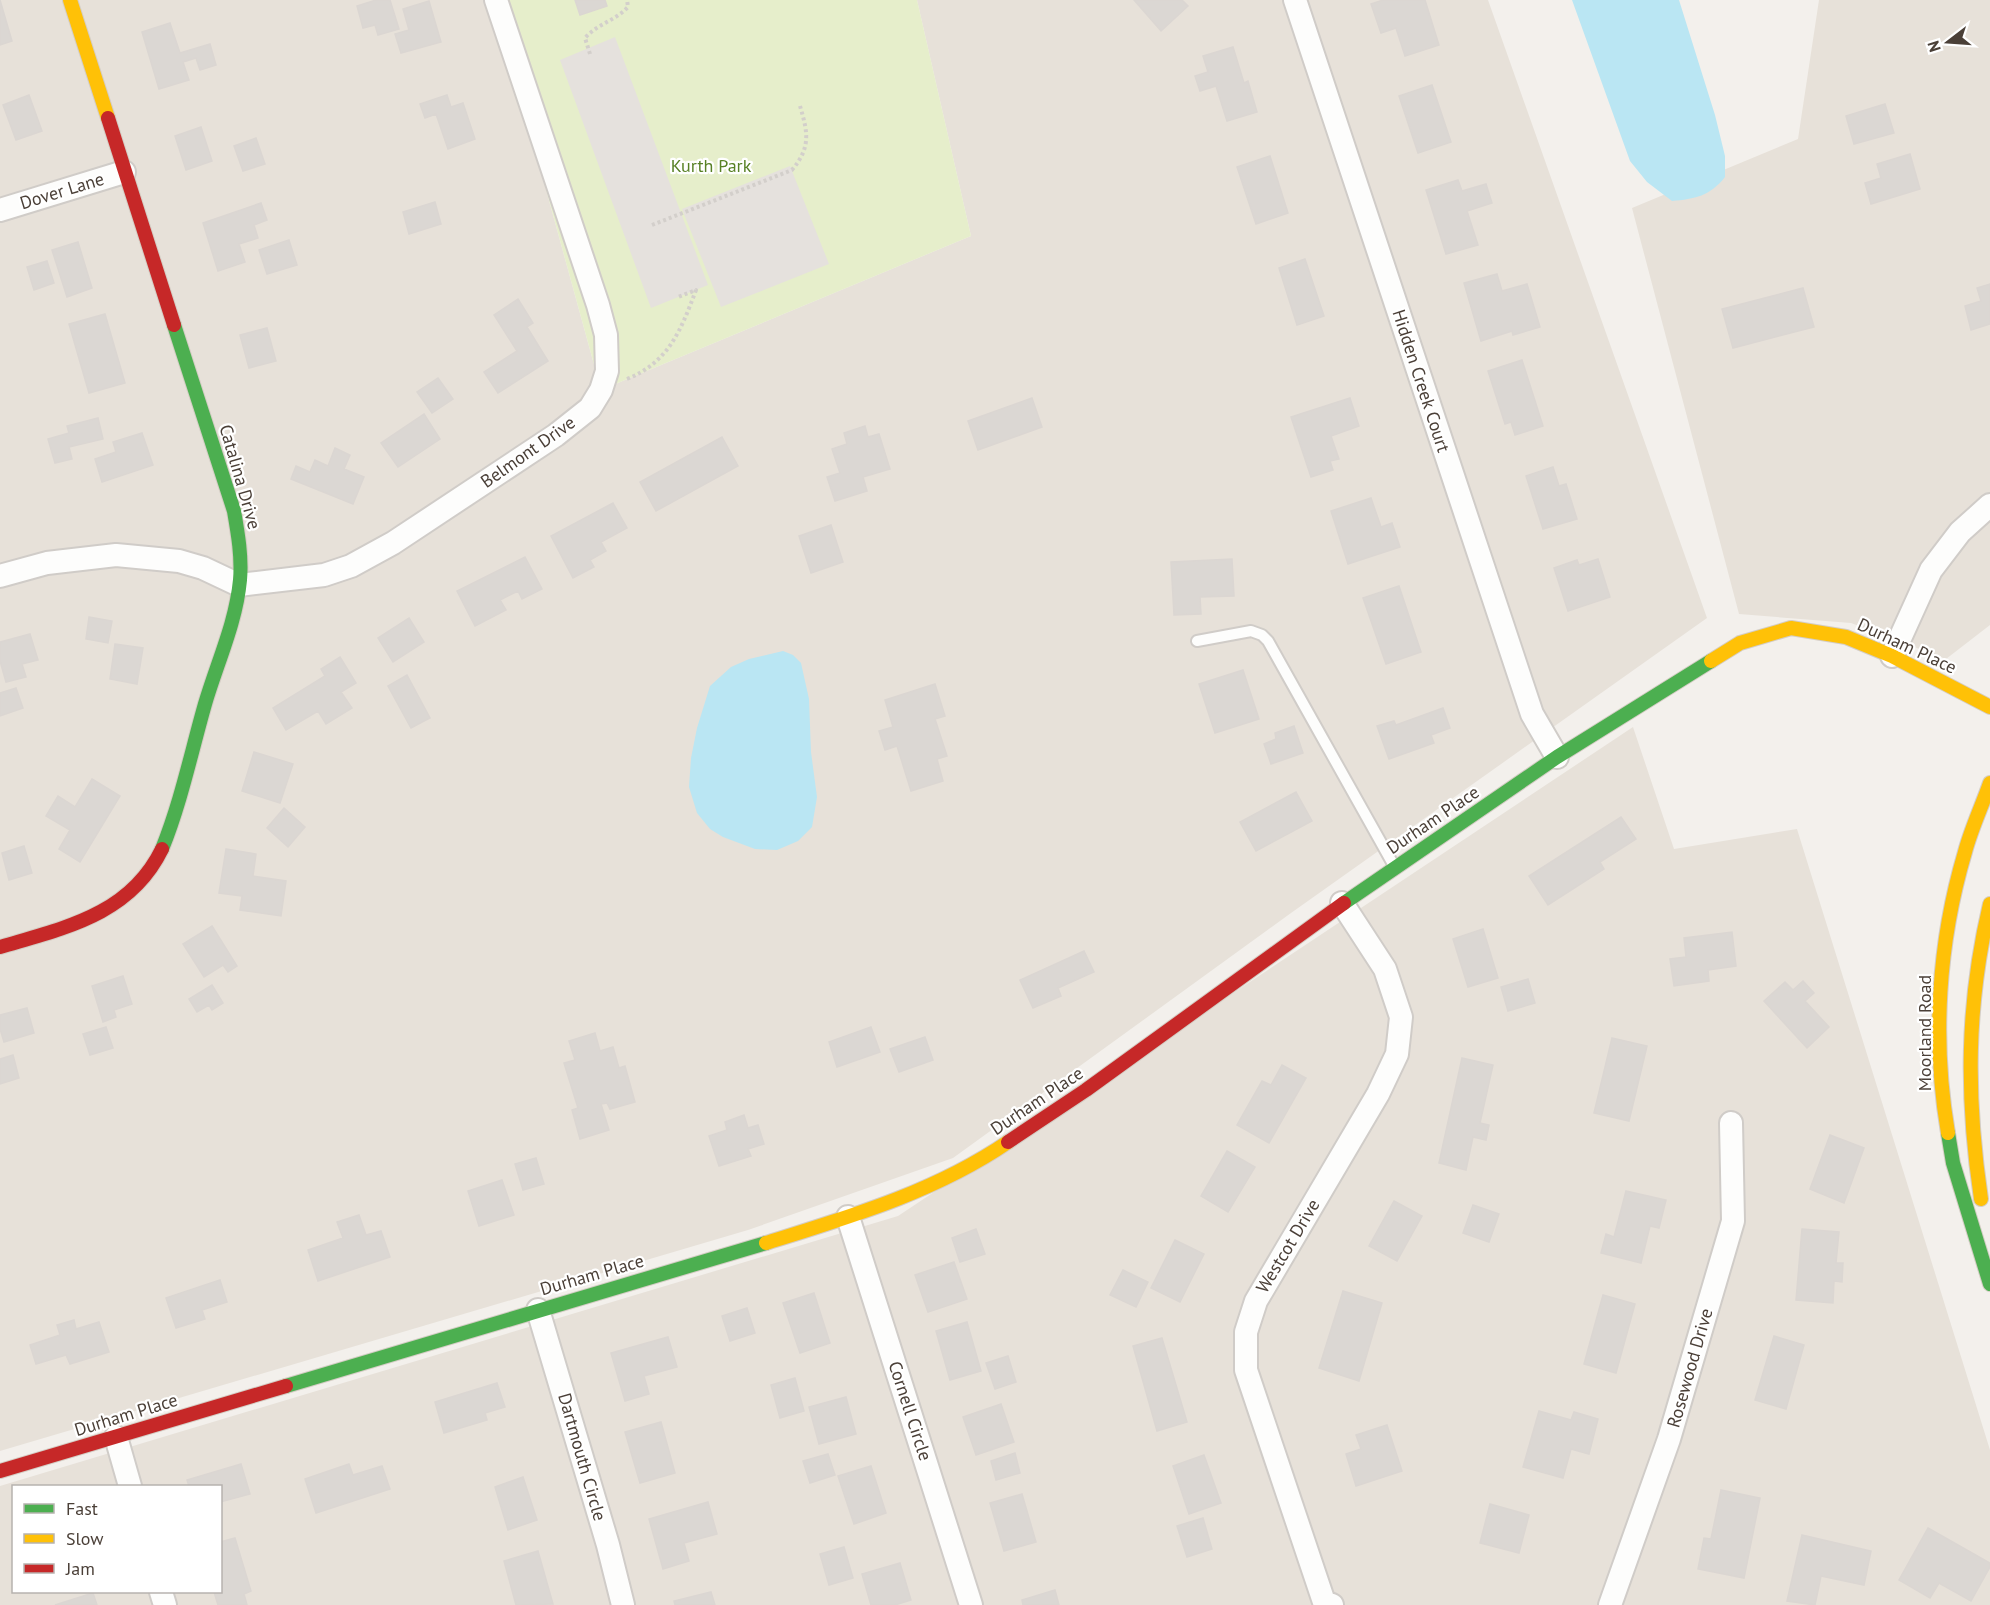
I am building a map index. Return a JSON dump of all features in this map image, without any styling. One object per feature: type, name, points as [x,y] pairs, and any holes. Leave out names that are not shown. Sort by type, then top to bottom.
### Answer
[{"type":"street","name":"Catalina Drive","points":[[0,947],[76,923],[107,909],[138,886],[159,856],[170,832],[206,701],[232,626],[239,585],[239,537],[234,511],[70,0]]},
{"type":"street","name":"Belmont Drive","points":[[239,585],[324,575],[351,566],[393,543],[556,435],[590,408],[601,390],[607,371],[608,354],[601,315],[496,0]]},
{"type":"street","name":"Hidden Creek Court","points":[[1294,0],[1532,714],[1557,758]]},
{"type":"street","name":"Dover Lane","points":[[0,210],[124,172]]},
{"type":"street","points":[[1892,656],[1931,570],[1960,532],[1990,505]]},
{"type":"street","points":[[0,576],[47,563],[116,555],[179,561],[203,568],[239,585]]},
{"type":"street","name":"Durham Place","points":[[0,1471],[848,1216],[946,1178],[1013,1140],[1086,1090],[1342,903],[1395,867],[1557,758],[1740,643],[1791,628],[1846,637],[1892,656],[1990,707]]},
{"type":"street","name":"Moorland Road","points":[[1990,783],[1965,851],[1949,918],[1940,987],[1939,1058],[1944,1110],[1953,1163],[1990,1284]]},
{"type":"street","name":"Westcot Drive","points":[[1332,1605],[1324,1602],[1246,1370],[1246,1332],[1256,1301],[1378,1094],[1398,1054],[1401,1017],[1385,969],[1342,903]]},
{"type":"street","points":[[1970,1115],[1969,1036],[1973,988],[1990,904]]},
{"type":"street","points":[[1963,969],[1962,1038],[1975,1163],[1987,1227]]},
{"type":"street","name":"Rosewood Drive","points":[[1610,1605],[1669,1439],[1733,1221],[1731,1123]]},
{"type":"street","name":"Cornell Circle","points":[[848,1216],[971,1605]]},
{"type":"street","name":"Dartmouth Circle","points":[[538,1310],[602,1523],[623,1605]]},
{"type":"street","points":[[116,1437],[130,1485]]},
{"type":"lane","points":[[1197,640],[1251,631],[1262,635],[1268,641],[1395,867]]},
{"type":"path","points":[[590,54],[585,38],[593,28],[619,17],[628,7],[627,0]]},
{"type":"path","points":[[652,225],[792,170],[807,145],[807,128],[800,106]]},
{"type":"path","points":[[601,390],[637,375],[658,360],[671,346],[681,330],[696,290],[678,297]]},
{"type":"shaded area","points":[[0,0],[494,0],[601,390],[971,236],[917,0],[1488,0],[1707,618],[1291,913],[953,1158],[748,1230],[0,1451]]},
{"type":"shaded area","points":[[1819,0],[1990,0],[1990,625],[1946,659],[1851,623],[1739,614],[1632,208],[1798,139]]},
{"type":"shaded area","points":[[615,37],[708,285],[651,308],[560,60]]},
{"type":"shaded area","points":[[790,166],[829,264],[721,307],[682,209]]},
{"type":"shaded area","points":[[1633,727],[1674,849],[1797,829],[1990,1450],[1990,1605],[0,1605],[0,1486],[898,1216]]},
{"type":"green space","name":"Kurth Park","points":[[494,0],[917,0],[971,236],[601,390]]},
{"type":"water","points":[[1572,0],[1679,0],[1715,115],[1725,156],[1725,177],[1714,188],[1695,198],[1672,201],[1647,182],[1630,161]]},
{"type":"water","points":[[783,651],[793,655],[801,663],[809,699],[811,752],[817,797],[812,827],[798,841],[777,850],[755,849],[723,837],[710,829],[697,813],[689,787],[691,758],[697,728],[710,686],[731,667],[749,659]]},
{"type":"building","points":[[0,0],[12,41],[0,45]]},
{"type":"building","points":[[376,0],[390,0],[399,29],[378,35],[375,25],[363,28],[357,6]]},
{"type":"building","points":[[575,0],[605,0],[607,6],[580,15]]},
{"type":"building","points":[[1134,0],[1182,0],[1188,6],[1161,31]]},
{"type":"building","points":[[1383,0],[1425,0],[1439,45],[1405,56],[1396,28],[1381,33],[1371,4]]},
{"type":"building","points":[[429,1],[441,42],[401,53],[395,34],[409,30],[403,9]]},
{"type":"building","points":[[170,23],[180,53],[210,44],[216,65],[200,70],[196,58],[183,62],[189,80],[159,89],[142,32]]},
{"type":"building","points":[[1233,47],[1244,83],[1248,81],[1257,112],[1227,121],[1216,86],[1200,91],[1195,76],[1208,72],[1203,56]]},
{"type":"building","points":[[1432,85],[1451,142],[1418,153],[1399,96]]},
{"type":"building","points":[[29,95],[42,131],[16,140],[3,105]]},
{"type":"building","points":[[447,95],[451,107],[463,103],[475,139],[448,149],[436,114],[425,118],[420,104]]},
{"type":"building","points":[[1885,104],[1894,133],[1854,144],[1846,116]]},
{"type":"building","points":[[201,127],[212,161],[186,170],[175,136]]},
{"type":"building","points":[[256,138],[265,164],[243,171],[234,146]]},
{"type":"building","points":[[1910,154],[1920,189],[1871,204],[1865,183],[1881,178],[1877,164]]},
{"type":"building","points":[[1270,156],[1288,213],[1256,224],[1237,167]]},
{"type":"building","points":[[1458,180],[1462,191],[1486,184],[1492,203],[1467,211],[1478,245],[1446,254],[1426,190]]},
{"type":"building","points":[[435,202],[441,224],[409,234],[403,212]]},
{"type":"building","points":[[261,203],[267,220],[254,225],[258,238],[239,244],[245,262],[218,271],[203,223]]},
{"type":"building","points":[[289,240],[297,265],[267,274],[259,250]]},
{"type":"building","points":[[78,242],[92,288],[67,297],[52,250]]},
{"type":"building","points":[[1305,259],[1324,316],[1297,325],[1279,268]]},
{"type":"building","points":[[47,261],[54,283],[34,290],[27,267]]},
{"type":"building","points":[[1497,274],[1502,291],[1527,284],[1540,327],[1513,335],[1512,331],[1481,341],[1464,283]]},
{"type":"building","points":[[1990,284],[1990,324],[1971,330],[1965,306],[1981,301],[1977,288]]},
{"type":"building","points":[[1803,288],[1814,327],[1733,348],[1722,309]]},
{"type":"building","points":[[518,299],[533,323],[527,327],[548,361],[498,393],[484,372],[517,351],[494,315]]},
{"type":"building","points":[[105,314],[125,383],[89,393],[69,324]]},
{"type":"building","points":[[267,328],[276,361],[249,368],[240,335]]},
{"type":"building","points":[[1522,360],[1543,426],[1515,435],[1511,422],[1505,424],[1488,371]]},
{"type":"building","points":[[438,378],[453,399],[432,413],[417,392]]},
{"type":"building","points":[[1032,398],[1042,427],[978,450],[968,421]]},
{"type":"building","points":[[1350,398],[1359,426],[1331,436],[1339,459],[1330,461],[1333,470],[1311,477],[1291,417]]},
{"type":"building","points":[[424,414],[440,439],[398,467],[381,443]]},
{"type":"building","points":[[98,418],[103,439],[69,447],[72,459],[55,463],[48,439],[69,433],[67,426]]},
{"type":"building","points":[[865,426],[868,437],[879,434],[890,469],[863,477],[867,491],[835,501],[827,477],[840,473],[832,449],[847,444],[844,433]]},
{"type":"building","points":[[142,433],[153,465],[102,482],[95,459],[116,452],[113,442]]},
{"type":"building","points":[[722,437],[738,466],[656,511],[640,482]]},
{"type":"building","points":[[335,448],[350,455],[344,469],[364,477],[353,504],[291,479],[296,466],[310,472],[315,460],[328,466]]},
{"type":"building","points":[[1553,467],[1559,486],[1566,484],[1577,519],[1543,529],[1526,476]]},
{"type":"building","points":[[1371,498],[1381,527],[1392,523],[1400,547],[1348,564],[1331,511]]},
{"type":"building","points":[[613,503],[627,528],[601,542],[606,551],[590,560],[594,567],[573,578],[551,536]]},
{"type":"building","points":[[831,525],[843,562],[811,573],[799,536]]},
{"type":"building","points":[[525,557],[542,589],[522,599],[518,591],[500,600],[506,610],[475,626],[457,591]]},
{"type":"building","points":[[1232,559],[1234,596],[1200,597],[1201,614],[1174,615],[1171,562]]},
{"type":"building","points":[[1598,559],[1610,597],[1568,611],[1554,568],[1577,560],[1579,565]]},
{"type":"building","points":[[1399,586],[1421,652],[1386,664],[1363,598]]},
{"type":"building","points":[[89,617],[112,621],[108,643],[86,639]]},
{"type":"building","points":[[409,618],[424,642],[393,662],[378,638]]},
{"type":"building","points":[[30,634],[38,660],[22,664],[26,677],[6,682],[0,661],[0,642]]},
{"type":"building","points":[[115,644],[143,648],[137,684],[110,679]]},
{"type":"building","points":[[340,657],[356,683],[341,692],[352,708],[326,724],[318,711],[286,730],[273,708],[325,676],[321,669]]},
{"type":"building","points":[[1243,670],[1259,719],[1215,733],[1199,684]]},
{"type":"building","points":[[407,675],[430,718],[411,728],[388,686]]},
{"type":"building","points":[[935,684],[945,716],[935,719],[947,756],[937,759],[943,781],[911,791],[897,746],[885,750],[879,731],[893,727],[885,700]]},
{"type":"building","points":[[16,688],[23,708],[0,716],[0,693]]},
{"type":"building","points":[[1443,708],[1450,728],[1431,735],[1434,743],[1389,759],[1377,726],[1394,721],[1396,725]]},
{"type":"building","points":[[1294,726],[1303,753],[1271,764],[1264,744],[1276,739],[1275,733]]},
{"type":"building","points":[[254,752],[293,764],[280,803],[242,791]]},
{"type":"building","points":[[92,779],[120,796],[80,862],[59,849],[70,830],[46,816],[58,796],[75,807]]},
{"type":"building","points":[[1296,792],[1312,821],[1256,851],[1240,822]]},
{"type":"building","points":[[284,808],[305,827],[288,847],[267,828]]},
{"type":"building","points":[[1621,817],[1636,839],[1600,862],[1604,869],[1548,905],[1529,876]]},
{"type":"building","points":[[24,846],[32,873],[9,880],[2,853]]},
{"type":"building","points":[[226,849],[256,854],[253,876],[286,881],[281,916],[240,910],[242,896],[219,893]]},
{"type":"building","points":[[212,926],[237,966],[228,972],[223,965],[204,977],[183,944]]},
{"type":"building","points":[[1483,929],[1498,978],[1468,987],[1453,939]]},
{"type":"building","points":[[1732,932],[1736,966],[1708,970],[1709,981],[1674,986],[1670,959],[1686,957],[1684,938]]},
{"type":"building","points":[[1084,951],[1094,972],[1058,988],[1061,996],[1033,1008],[1020,980]]},
{"type":"building","points":[[123,976],[132,1004],[114,1010],[116,1017],[103,1022],[92,986]]},
{"type":"building","points":[[1528,979],[1535,1003],[1508,1011],[1501,987]]},
{"type":"building","points":[[1803,981],[1814,993],[1805,1001],[1829,1027],[1807,1048],[1764,1001],[1785,982],[1793,990]]},
{"type":"building","points":[[212,985],[223,1003],[212,1010],[209,1005],[197,1012],[189,999]]},
{"type":"building","points":[[27,1008],[34,1033],[4,1042],[0,1029],[0,1015]]},
{"type":"building","points":[[106,1027],[113,1048],[90,1055],[83,1034]]},
{"type":"building","points":[[871,1027],[880,1052],[837,1067],[829,1042]]},
{"type":"building","points":[[595,1033],[600,1051],[613,1047],[619,1068],[625,1066],[635,1102],[610,1109],[607,1103],[601,1104],[609,1130],[580,1139],[572,1110],[578,1108],[564,1063],[575,1060],[569,1041]]},
{"type":"building","points":[[925,1037],[933,1060],[899,1072],[890,1049]]},
{"type":"building","points":[[1612,1038],[1647,1046],[1629,1121],[1594,1113]]},
{"type":"building","points":[[13,1055],[19,1078],[0,1084],[0,1059]]},
{"type":"building","points":[[1462,1058],[1493,1065],[1480,1123],[1489,1125],[1486,1140],[1473,1137],[1466,1170],[1439,1163]]},
{"type":"building","points":[[1282,1065],[1306,1078],[1269,1143],[1237,1125],[1262,1081],[1271,1085]]},
{"type":"building","points":[[744,1115],[748,1128],[758,1125],[764,1144],[748,1149],[751,1156],[719,1166],[709,1136],[727,1130],[725,1122]]},
{"type":"building","points":[[1830,1135],[1864,1148],[1844,1203],[1810,1189]]},
{"type":"building","points":[[1227,1151],[1255,1167],[1228,1212],[1201,1196]]},
{"type":"building","points":[[536,1158],[544,1184],[523,1190],[515,1164]]},
{"type":"building","points":[[502,1180],[514,1215],[479,1226],[468,1191]]},
{"type":"building","points":[[1626,1191],[1666,1200],[1659,1228],[1650,1226],[1641,1263],[1601,1253],[1606,1234],[1614,1237]]},
{"type":"building","points":[[1394,1201],[1422,1216],[1397,1261],[1369,1246]]},
{"type":"building","points":[[1473,1205],[1499,1214],[1489,1242],[1463,1233]]},
{"type":"building","points":[[359,1215],[366,1235],[381,1231],[390,1257],[318,1281],[308,1250],[343,1238],[337,1222]]},
{"type":"building","points":[[976,1229],[985,1254],[960,1262],[952,1238]]},
{"type":"building","points":[[1802,1229],[1839,1232],[1836,1263],[1843,1263],[1842,1282],[1834,1281],[1833,1303],[1796,1300]]},
{"type":"building","points":[[1175,1240],[1204,1254],[1180,1302],[1151,1288]]},
{"type":"building","points":[[954,1262],[967,1299],[928,1312],[915,1275]]},
{"type":"building","points":[[1123,1270],[1148,1282],[1136,1307],[1110,1295]]},
{"type":"building","points":[[220,1280],[227,1302],[202,1310],[205,1319],[176,1328],[166,1298]]},
{"type":"building","points":[[1343,1291],[1382,1303],[1359,1381],[1319,1368]]},
{"type":"building","points":[[814,1293],[830,1343],[800,1353],[783,1303]]},
{"type":"building","points":[[1603,1295],[1635,1304],[1616,1373],[1584,1364]]},
{"type":"building","points":[[747,1308],[755,1333],[730,1341],[722,1316]]},
{"type":"building","points":[[74,1320],[76,1329],[99,1322],[109,1352],[70,1364],[66,1355],[36,1364],[30,1345],[60,1335],[57,1325]]},
{"type":"building","points":[[967,1322],[981,1371],[950,1380],[936,1331]]},
{"type":"building","points":[[1774,1336],[1804,1345],[1786,1409],[1755,1400]]},
{"type":"building","points":[[668,1337],[677,1367],[644,1376],[649,1394],[625,1401],[611,1353]]},
{"type":"building","points":[[1162,1338],[1187,1422],[1157,1431],[1133,1346]]},
{"type":"building","points":[[1008,1356],[1016,1382],[995,1389],[986,1363]]},
{"type":"building","points":[[795,1378],[804,1411],[780,1418],[771,1385]]},
{"type":"building","points":[[497,1383],[505,1407],[485,1413],[487,1420],[444,1433],[435,1402]]},
{"type":"building","points":[[846,1397],[856,1434],[819,1444],[809,1407]]},
{"type":"building","points":[[1001,1404],[1014,1442],[976,1455],[963,1417]]},
{"type":"building","points":[[1539,1411],[1571,1420],[1574,1412],[1598,1419],[1589,1454],[1571,1449],[1563,1478],[1523,1467]]},
{"type":"building","points":[[661,1422],[675,1473],[640,1483],[625,1432]]},
{"type":"building","points":[[1387,1425],[1402,1471],[1356,1486],[1346,1454],[1361,1449],[1356,1435]]},
{"type":"building","points":[[1015,1453],[1020,1473],[996,1480],[991,1461]]},
{"type":"building","points":[[828,1454],[835,1475],[810,1483],[803,1461]]},
{"type":"building","points":[[1204,1455],[1221,1503],[1189,1514],[1173,1466]]},
{"type":"building","points":[[241,1464],[250,1494],[222,1501],[222,1485],[189,1485],[187,1480]]},
{"type":"building","points":[[349,1464],[353,1475],[382,1466],[390,1489],[316,1513],[305,1479]]},
{"type":"building","points":[[871,1466],[886,1513],[854,1524],[838,1476]]},
{"type":"building","points":[[523,1477],[537,1520],[508,1530],[495,1487]]},
{"type":"building","points":[[1721,1490],[1760,1498],[1744,1578],[1698,1569],[1704,1538],[1711,1539]]},
{"type":"building","points":[[1022,1494],[1036,1542],[1004,1551],[990,1503]]},
{"type":"building","points":[[708,1502],[717,1534],[684,1543],[689,1561],[663,1569],[649,1519]]},
{"type":"building","points":[[1490,1504],[1529,1515],[1519,1553],[1480,1543]]},
{"type":"building","points":[[1203,1518],[1212,1549],[1187,1557],[1177,1526]]},
{"type":"building","points":[[1928,1528],[1990,1563],[1971,1601],[1939,1583],[1930,1598],[1899,1580]]},
{"type":"building","points":[[1802,1535],[1871,1551],[1864,1585],[1821,1576],[1815,1605],[1787,1601]]},
{"type":"building","points":[[235,1538],[251,1591],[244,1594],[247,1605],[218,1605],[214,1593],[222,1593],[222,1541]]},
{"type":"building","points":[[844,1547],[853,1578],[829,1585],[820,1554]]},
{"type":"building","points":[[538,1551],[553,1604],[516,1605],[504,1561]]},
{"type":"building","points":[[900,1563],[911,1600],[895,1605],[871,1605],[862,1574]]},
{"type":"building","points":[[1055,1590],[1059,1605],[1023,1605],[1022,1600]]},
{"type":"building","points":[[711,1592],[715,1605],[675,1605],[674,1601]]},
{"type":"building","points":[[93,1593],[97,1605],[55,1605]]},
{"type":"traffic: fast","points":[[162,849],[175,813],[205,704],[235,612],[240,571],[234,511],[174,325]]},
{"type":"traffic: fast","points":[[1344,903],[1557,757],[1711,661]]},
{"type":"traffic: fast","points":[[1948,1133],[1953,1163],[1990,1284]]},
{"type":"traffic: fast","points":[[286,1386],[766,1243]]},
{"type":"traffic: slow","points":[[70,0],[108,118]]},
{"type":"traffic: slow","points":[[1711,661],[1740,643],[1791,628],[1846,637],[1892,656],[1990,707]]},
{"type":"traffic: slow","points":[[1948,1133],[1940,1063],[1939,1027],[1944,956],[1956,886],[1965,852],[1990,783]]},
{"type":"traffic: slow","points":[[1981,1199],[1973,1124],[1971,1051],[1976,978],[1990,904]]},
{"type":"traffic: slow","points":[[766,1243],[860,1213],[921,1189],[980,1160],[1008,1142]]},
{"type":"traffic: jam","points":[[108,118],[174,325]]},
{"type":"traffic: jam","points":[[0,947],[71,925],[114,904],[148,871],[162,849]]},
{"type":"traffic: jam","points":[[1008,1142],[1086,1090],[1344,903]]},
{"type":"traffic: jam","points":[[0,1471],[286,1386]]}]
